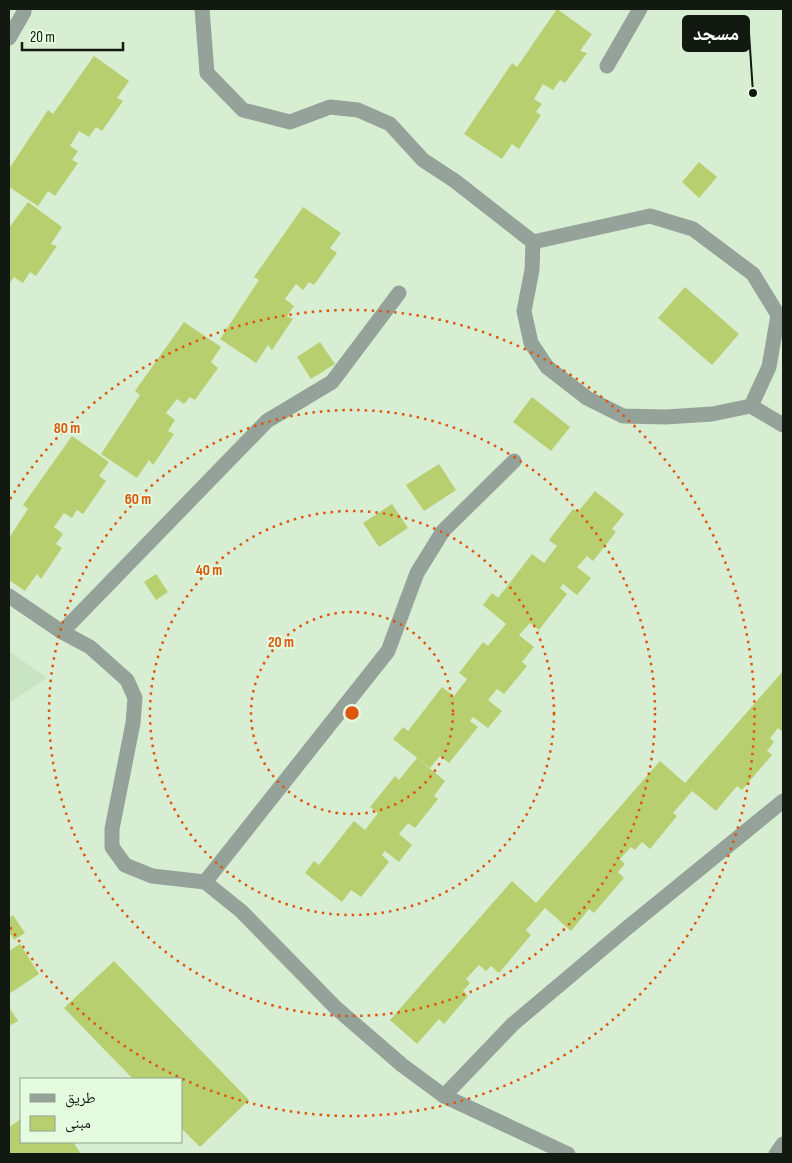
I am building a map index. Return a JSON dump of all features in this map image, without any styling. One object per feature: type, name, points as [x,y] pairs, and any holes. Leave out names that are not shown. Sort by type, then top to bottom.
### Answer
[{"type":"street","points":[[202,9],[207,73],[243,110],[290,122],[330,107],[358,110],[390,124],[423,160],[454,181],[532,242]]},
{"type":"street","points":[[607,66],[640,9]]},
{"type":"street","points":[[9,38],[24,12]]},
{"type":"street","points":[[532,242],[650,216],[693,229],[753,274],[778,315],[769,367],[751,406]]},
{"type":"street","points":[[532,242],[532,270],[524,311],[531,342],[547,367],[587,398],[623,416],[666,417],[712,414],[751,406],[783,425]]},
{"type":"street","points":[[62,632],[267,421],[332,382],[399,293]]},
{"type":"street","points":[[769,367],[783,359]]},
{"type":"street","points":[[205,882],[388,651],[417,573],[443,531],[514,461]]},
{"type":"street","points":[[9,596],[62,632],[90,647],[112,664],[127,680],[135,698],[133,723],[112,829],[112,847],[125,865],[152,876],[205,882],[241,911],[336,1008],[402,1065],[444,1096],[568,1154]]},
{"type":"street","points":[[444,1096],[513,1024],[783,801]]},
{"type":"street","points":[[776,1154],[783,1144]]},
{"type":"shaded area","points":[[9,651],[47,678],[9,703]]},
{"type":"building","points":[[557,9],[592,34],[580,51],[587,53],[565,83],[560,80],[553,90],[543,84],[534,99],[542,104],[536,112],[541,115],[519,149],[512,144],[502,159],[464,134],[512,63],[517,67]]},
{"type":"building","points":[[94,56],[129,81],[117,98],[123,101],[102,131],[96,127],[89,137],[79,131],[70,146],[78,151],[72,160],[78,163],[55,196],[48,191],[38,206],[9,187],[9,169],[48,110],[53,114]]},
{"type":"building","points":[[699,162],[717,177],[699,198],[682,182]]},
{"type":"building","points":[[28,202],[62,227],[51,244],[57,246],[36,276],[30,272],[23,283],[14,277],[9,284],[9,228]]},
{"type":"building","points":[[303,207],[341,233],[330,248],[337,253],[314,285],[309,282],[303,290],[296,284],[285,299],[294,306],[287,316],[293,319],[272,350],[268,345],[256,363],[220,339],[259,280],[254,277]]},
{"type":"building","points":[[685,287],[739,334],[712,365],[658,318]]},
{"type":"building","points":[[184,322],[221,347],[211,362],[218,368],[195,400],[190,397],[184,404],[177,399],[166,413],[175,420],[168,431],[174,434],[153,465],[149,460],[137,478],[101,454],[140,395],[135,391]]},
{"type":"building","points":[[320,342],[335,364],[311,379],[297,357]]},
{"type":"building","points":[[532,397],[570,427],[551,451],[513,422]]},
{"type":"building","points":[[72,436],[109,462],[99,476],[106,481],[83,514],[77,510],[72,518],[64,513],[54,527],[63,534],[56,544],[62,548],[41,579],[37,574],[25,591],[9,580],[9,538],[28,509],[23,505]]},
{"type":"building","points":[[439,464],[456,490],[424,511],[406,485]]},
{"type":"building","points":[[595,491],[624,514],[612,529],[616,532],[593,561],[587,556],[577,567],[591,578],[577,595],[563,584],[560,588],[567,594],[539,630],[530,623],[519,635],[534,647],[522,662],[527,666],[504,694],[497,689],[488,700],[502,711],[488,728],[473,717],[470,721],[478,727],[449,763],[440,756],[430,768],[393,739],[403,727],[408,731],[442,687],[454,696],[467,679],[459,673],[483,642],[488,646],[506,624],[483,605],[492,593],[498,598],[532,554],[544,563],[557,546],[549,540],[573,509],[578,512]]},
{"type":"building","points":[[392,504],[408,528],[379,547],[363,523]]},
{"type":"building","points":[[156,574],[168,592],[156,600],[144,582]]},
{"type":"building","points":[[783,671],[783,732],[778,728],[770,738],[774,742],[767,751],[772,755],[742,790],[737,786],[716,811],[692,791],[673,813],[677,816],[650,849],[642,842],[635,850],[631,847],[620,859],[625,864],[618,872],[624,878],[594,913],[589,909],[571,931],[545,908],[526,930],[531,935],[499,973],[491,966],[486,971],[479,965],[466,979],[470,983],[463,991],[468,996],[444,1024],[439,1019],[417,1044],[390,1020],[512,881],[536,903],[660,761],[685,783]]},
{"type":"building","points":[[417,758],[445,781],[434,796],[438,799],[415,828],[408,823],[399,834],[412,845],[399,862],[385,851],[382,855],[389,862],[361,897],[351,890],[342,902],[305,873],[314,861],[319,865],[354,821],[365,830],[378,813],[370,807],[395,776],[399,780]]},
{"type":"building","points":[[13,915],[25,933],[14,940],[9,932],[9,918]]},
{"type":"building","points":[[20,944],[39,974],[9,994],[9,951]]},
{"type":"building","points":[[114,961],[249,1100],[200,1147],[182,1129],[182,1078],[132,1078],[64,1008]]},
{"type":"building","points":[[9,1007],[18,1021],[9,1026]]},
{"type":"building","points":[[20,1120],[20,1143],[74,1143],[81,1154],[9,1154],[9,1127]]},
{"type":"place","name":"مسجد","points":[[753,93]]}]
